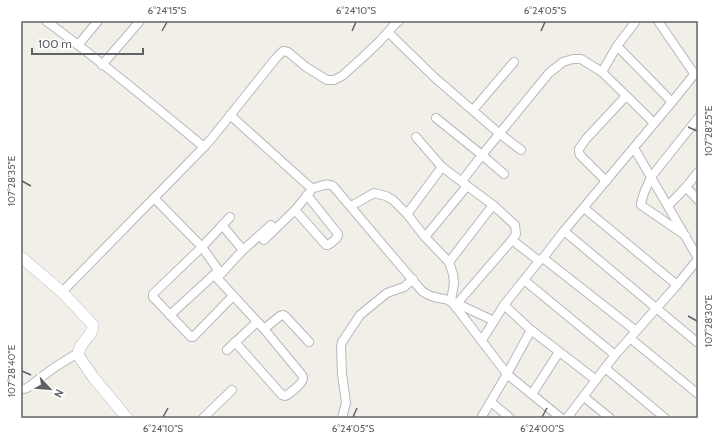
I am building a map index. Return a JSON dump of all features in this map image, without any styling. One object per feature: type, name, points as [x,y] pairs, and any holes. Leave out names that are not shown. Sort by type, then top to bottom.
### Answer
[{"type":"street","points":[[46,21],[204,147]]},
{"type":"street","points":[[78,45],[98,21]]},
{"type":"street","points":[[102,65],[140,21]]},
{"type":"street","points":[[62,292],[204,147],[276,58],[283,52],[288,52],[306,67],[327,80],[334,80],[342,76],[361,59],[399,21]]},
{"type":"street","points":[[602,72],[636,21]]},
{"type":"street","points":[[482,340],[504,305],[564,230],[692,78],[694,73],[658,21]]},
{"type":"street","points":[[388,32],[434,77],[500,134],[521,150]]},
{"type":"street","points":[[618,46],[672,102]]},
{"type":"street","points":[[425,237],[465,184],[482,155],[549,73],[563,62],[573,59],[581,59],[602,72],[654,123]]},
{"type":"street","points":[[473,110],[514,62]]},
{"type":"street","points":[[606,181],[580,155],[579,149],[586,139],[626,96]]},
{"type":"street","points":[[230,115],[313,188]]},
{"type":"street","points":[[436,118],[504,174]]},
{"type":"street","points":[[686,236],[641,205],[644,193],[651,177],[698,118]]},
{"type":"street","points":[[416,137],[442,167],[493,205],[515,225],[516,234],[512,240],[454,303]]},
{"type":"street","points":[[567,418],[615,355],[698,259],[634,148]]},
{"type":"street","points":[[407,214],[442,167]]},
{"type":"street","points":[[668,206],[698,172]]},
{"type":"street","points":[[264,240],[295,210],[313,188],[330,184],[334,186],[422,291],[429,296],[446,299],[494,321]]},
{"type":"street","points":[[686,187],[698,200]]},
{"type":"street","points":[[351,206],[374,193],[390,198],[407,214],[425,237],[449,262],[453,274],[454,303],[508,374],[561,418]]},
{"type":"street","points":[[295,210],[326,245],[338,236],[338,234],[307,195]]},
{"type":"street","points":[[154,198],[202,248],[219,273]]},
{"type":"street","points":[[449,262],[493,205]]},
{"type":"street","points":[[584,208],[677,285]]},
{"type":"street","points":[[230,217],[202,248],[152,294],[153,297],[191,338],[233,296]]},
{"type":"street","points":[[170,315],[219,273],[271,225]]},
{"type":"street","points":[[222,226],[243,250]]},
{"type":"street","points":[[564,230],[698,343]]},
{"type":"street","points":[[512,240],[541,259],[633,335],[698,394]]},
{"type":"street","points":[[21,257],[62,292],[93,325],[93,330],[83,342],[78,353],[55,367],[27,388],[21,388]]},
{"type":"street","points":[[219,273],[217,278],[264,329],[302,375],[303,379],[288,395],[282,395],[235,342]]},
{"type":"street","points":[[342,418],[346,403],[342,374],[342,342],[360,315],[387,293],[404,287],[413,279]]},
{"type":"street","points":[[524,280],[615,355]]},
{"type":"street","points":[[504,305],[531,330],[596,380]]},
{"type":"street","points":[[264,329],[283,315],[309,342]]},
{"type":"street","points":[[227,350],[257,322]]},
{"type":"street","points":[[481,418],[508,374],[531,330]]},
{"type":"street","points":[[532,394],[559,352]]},
{"type":"street","points":[[78,353],[93,377],[127,418]]},
{"type":"street","points":[[606,368],[665,418]]},
{"type":"street","points":[[203,418],[232,390]]},
{"type":"street","points":[[584,397],[610,418]]},
{"type":"street","points":[[491,402],[510,418]]}]
